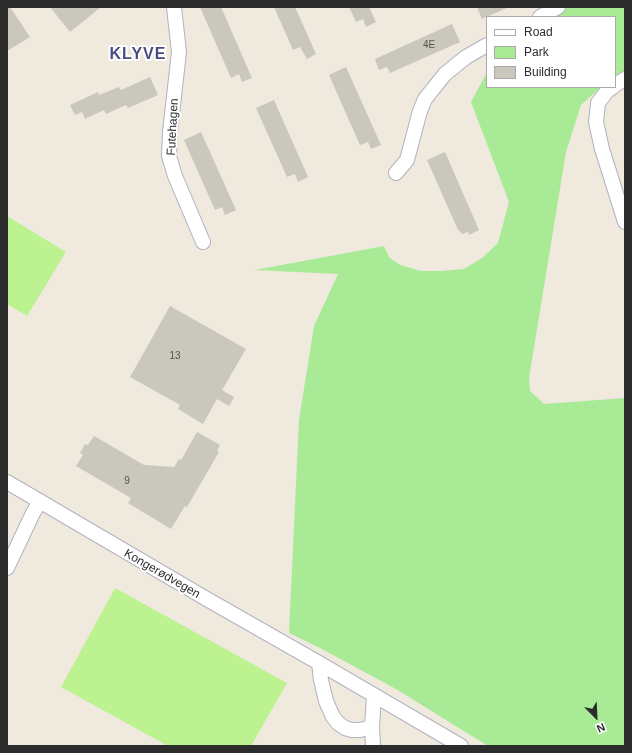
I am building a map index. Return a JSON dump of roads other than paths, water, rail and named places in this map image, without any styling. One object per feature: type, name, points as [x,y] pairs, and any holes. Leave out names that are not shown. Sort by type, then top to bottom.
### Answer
[{"type":"street","name":"Futehagen","points":[[174,7],[179,52],[170,132],[169,156],[175,176],[203,242]]},
{"type":"street","points":[[542,16],[558,7]]},
{"type":"street","points":[[396,173],[407,160],[424,99],[444,74],[466,57],[486,46]]},
{"type":"street","points":[[616,85],[625,79]]},
{"type":"street","points":[[611,88],[598,103],[596,122],[602,149],[625,222]]},
{"type":"street","name":"Kongerødvegen","points":[[7,482],[462,746]]},
{"type":"street","points":[[7,568],[40,501]]},
{"type":"street","points":[[319,663],[326,701],[333,717],[345,728],[352,730],[372,727]]},
{"type":"street","points":[[373,746],[372,727],[374,695]]},
{"type":"district","name":"KLYVE","points":[[138,55]]}]
